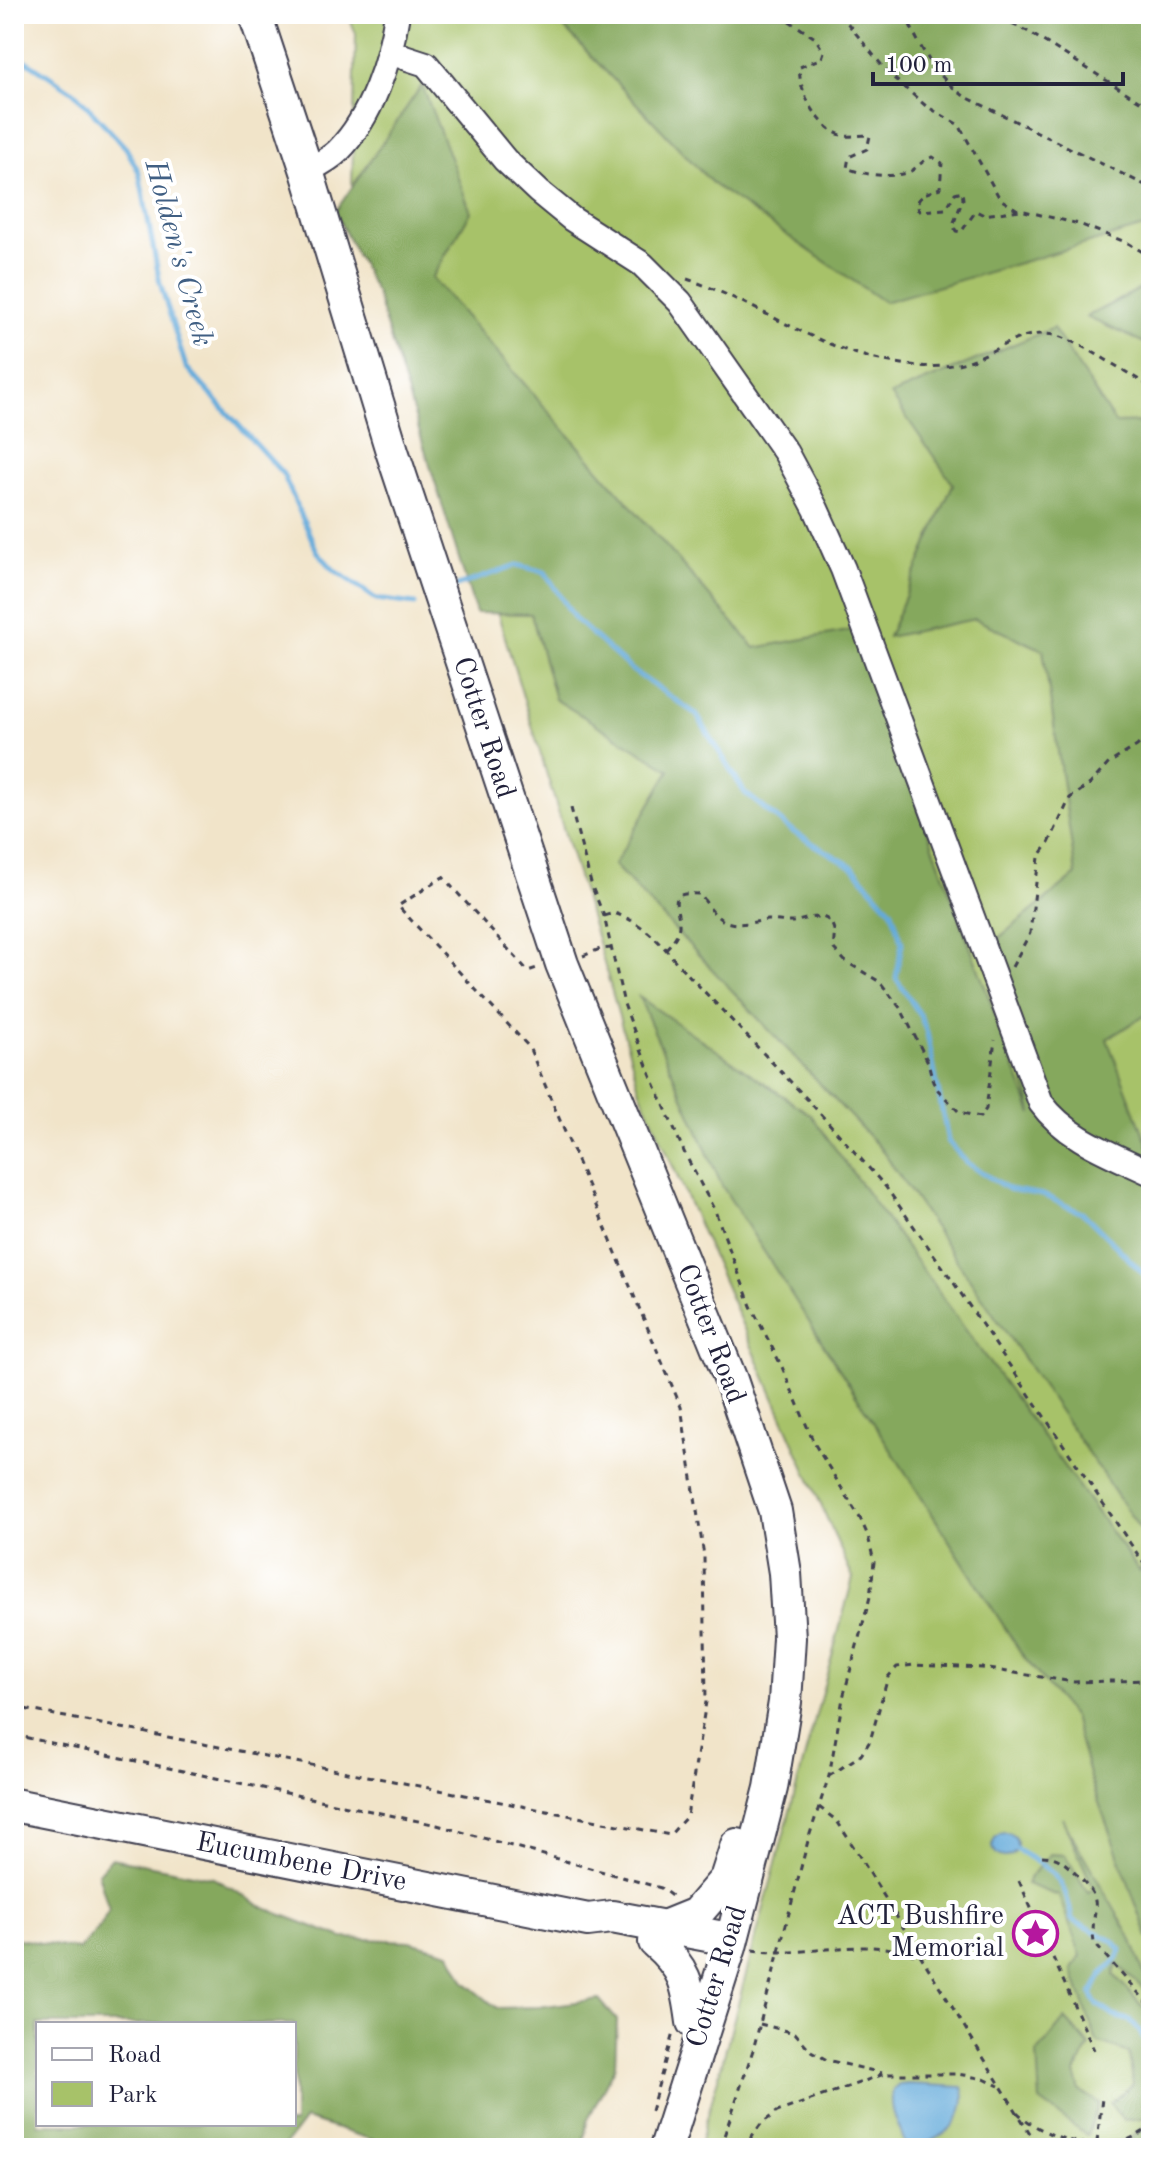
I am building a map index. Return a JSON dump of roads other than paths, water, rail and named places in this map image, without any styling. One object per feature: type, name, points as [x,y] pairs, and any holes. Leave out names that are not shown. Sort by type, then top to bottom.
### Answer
[{"type":"main road","name":"Cotter Road","points":[[255,14],[307,171],[392,451],[562,964],[731,1380],[775,1511],[785,1573],[789,1638],[785,1702],[771,1788],[683,2026],[651,2133]]},
{"type":"main road","name":"Cotter Road","points":[[666,2148],[726,1879],[759,1777],[769,1706],[769,1576],[747,1429]]},
{"type":"main road","name":"Eucumbene Drive","points":[[14,1805],[588,1920],[609,1933],[714,1938]]},
{"type":"main road","points":[[659,1935],[714,1938]]},
{"type":"main road","points":[[659,1935],[684,1975],[683,2026]]},
{"type":"street","points":[[307,171],[337,152],[365,113],[389,52],[397,14]]},
{"type":"street","points":[[389,52],[426,64],[505,160],[539,192],[572,219],[642,264],[680,302],[786,453],[843,569],[1003,994],[1031,1081],[1049,1114],[1074,1135],[1151,1173]]},
{"type":"water","points":[[1005,1833],[1016,1840],[1017,1845],[1010,1856],[1005,1857],[994,1850],[993,1845],[1000,1834]]},
{"type":"water","points":[[899,2085],[962,2087],[964,2099],[957,2121],[949,2130],[917,2145],[905,2144],[892,2104],[893,2090]]},
{"type":"waterway","name":"Holden's Creek","points":[[14,53],[75,93],[126,148],[139,172],[160,283],[186,367],[283,474],[317,551],[333,569],[376,599],[415,604]]},
{"type":"waterway","name":"Holden's Creek","points":[[457,586],[517,565],[545,572],[575,619],[633,671],[696,714],[745,793],[795,833],[853,867],[892,911],[902,943],[896,978],[920,1015],[927,1033],[948,1141],[967,1163],[1008,1189],[1043,1195],[1084,1214],[1151,1281]]},
{"type":"waterway","points":[[1016,1849],[1055,1876],[1065,1893],[1072,1920],[1113,1941],[1121,1950],[1091,1994],[1097,2004],[1114,2016],[1129,2020],[1139,2030],[1151,2053]]},
{"type":"place","name":"ACT Bushfire Memorial","points":[[1035,1933]]}]
